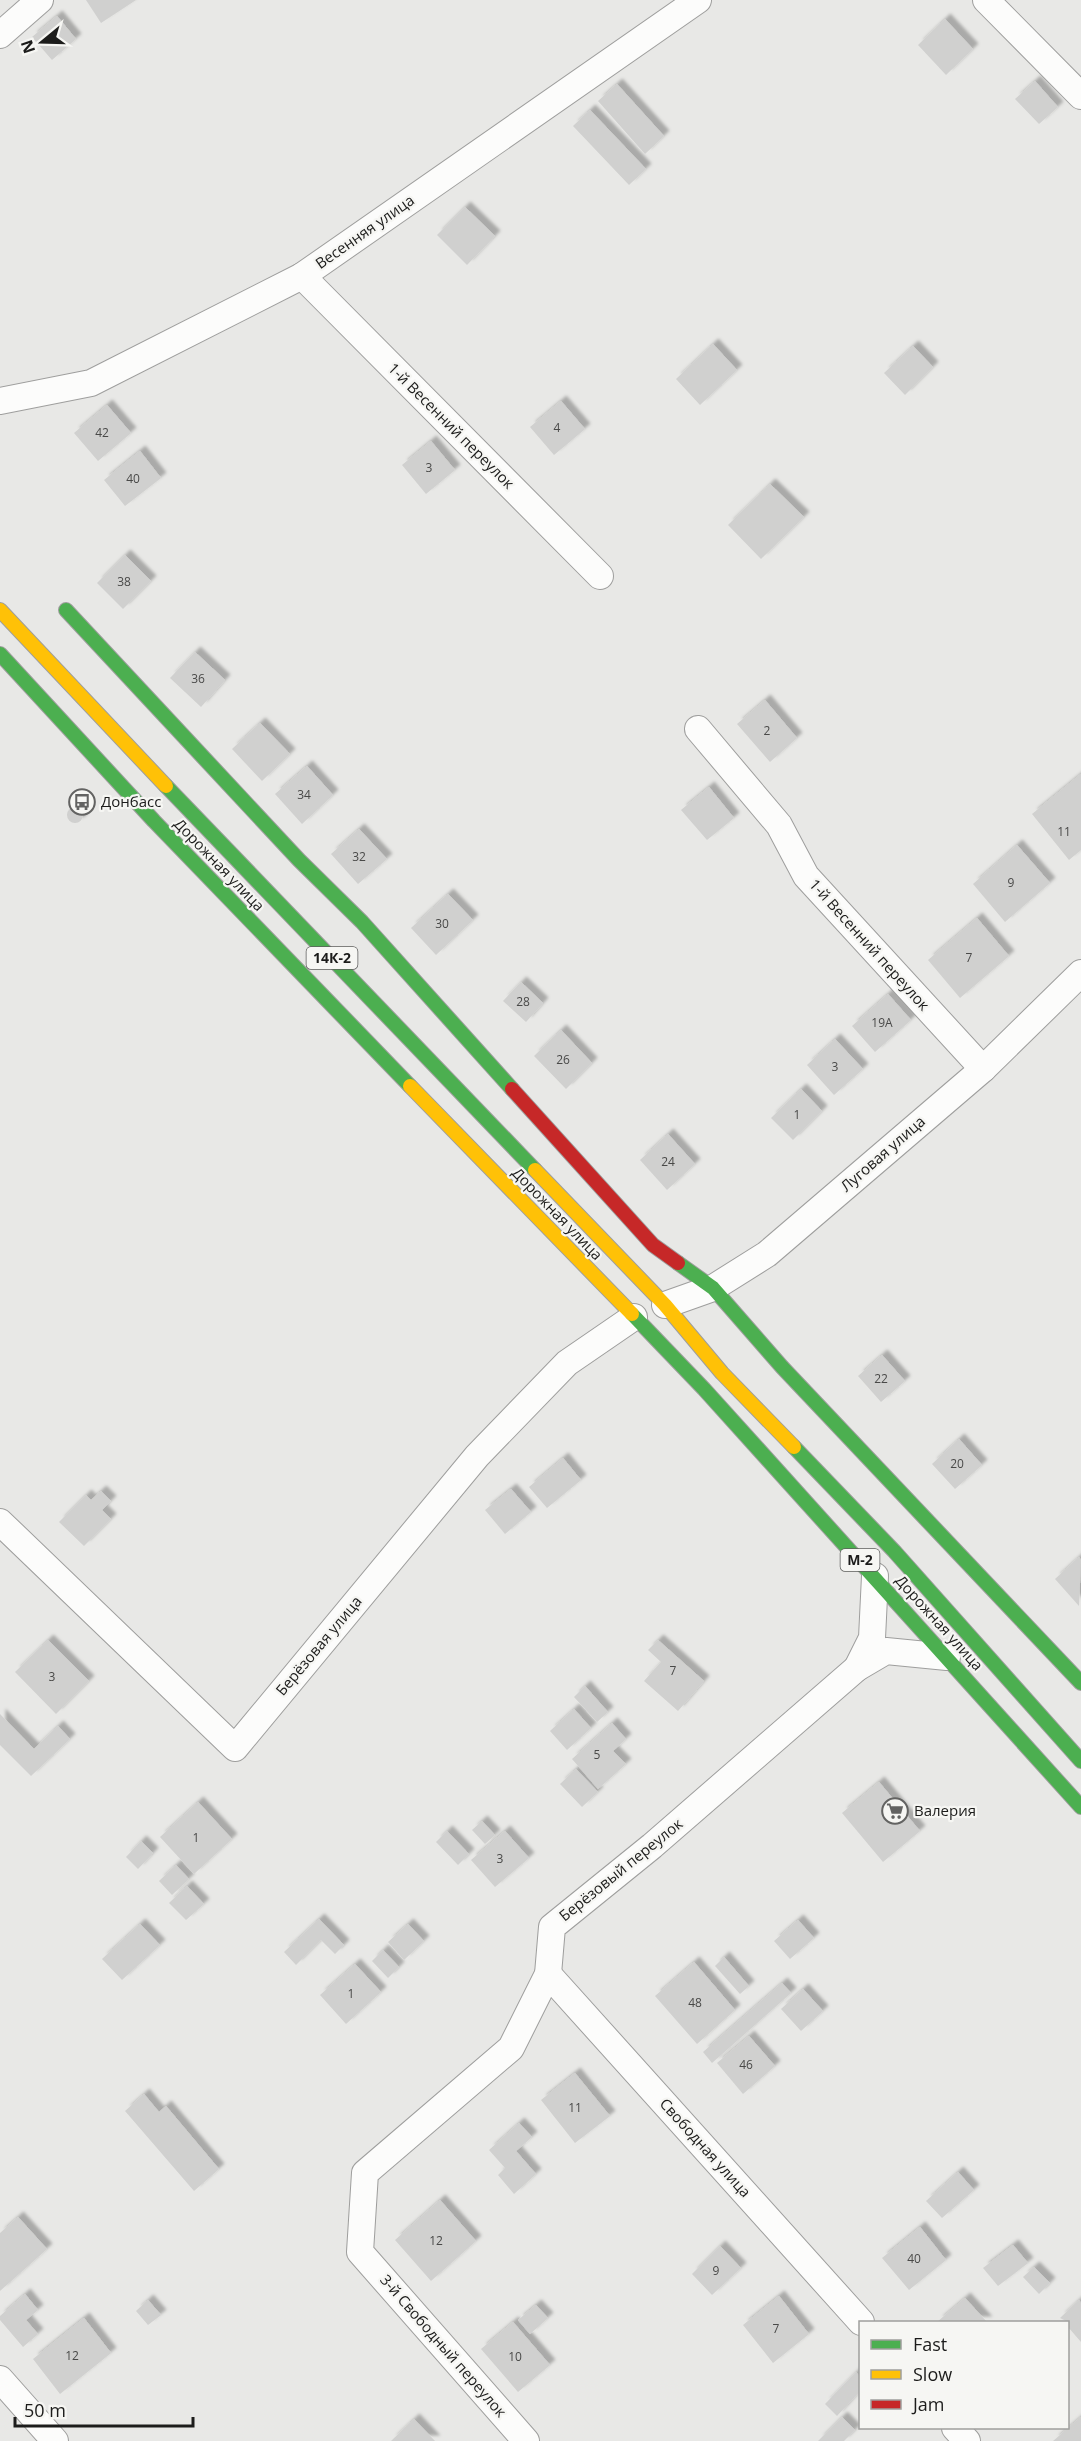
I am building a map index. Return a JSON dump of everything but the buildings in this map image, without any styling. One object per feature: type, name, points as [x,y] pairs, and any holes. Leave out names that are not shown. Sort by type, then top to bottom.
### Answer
[{"type":"main road","name":"Дорожная улица","points":[[0,610],[70,687],[665,1305],[722,1373],[894,1551],[1081,1761]]},
{"type":"main road","points":[[66,610],[299,860],[363,922],[653,1245],[713,1288],[790,1376],[1081,1683]]},
{"type":"main road","name":"Дорожная улица","points":[[0,654],[154,821],[634,1317],[875,1576],[1081,1807]]},
{"type":"street","points":[[0,35],[40,0]]},
{"type":"street","name":"Весенняя улица","points":[[0,401],[91,383],[302,276],[698,0]]},
{"type":"street","points":[[986,0],[1081,96]]},
{"type":"street","name":"1-й Весенний переулок","points":[[302,276],[600,576]]},
{"type":"street","name":"1-й Весенний переулок","points":[[698,729],[779,825],[806,876],[983,1069]]},
{"type":"street","name":"Луговая улица","points":[[665,1305],[713,1288],[768,1254],[983,1069],[1081,973]]},
{"type":"street","name":"Берёзовая улица","points":[[0,1522],[235,1748],[477,1456],[567,1364],[634,1317]]},
{"type":"street","name":"Берёзовый переулок","points":[[857,1668],[872,1638],[875,1576]]},
{"type":"street","name":"Берёзовый переулок","points":[[360,2252],[365,2173],[511,2048],[548,1974],[552,1927],[652,1846],[857,1668],[886,1651],[947,1657]]},
{"type":"street","name":"Свободная улица","points":[[548,1974],[860,2321]]},
{"type":"street","name":"3-й Свободный переулок","points":[[360,2252],[526,2441]]},
{"type":"street","points":[[0,2379],[55,2441]]},
{"type":"street","points":[[957,2429],[967,2441]]},
{"type":"traffic: fast","points":[[66,610],[299,860],[362,922],[512,1089]]},
{"type":"traffic: fast","points":[[0,654],[154,821],[410,1086]]},
{"type":"traffic: fast","points":[[166,786],[535,1170]]},
{"type":"traffic: fast","points":[[678,1263],[713,1288],[782,1367],[1081,1683]]},
{"type":"traffic: fast","points":[[632,1314],[704,1389],[1081,1807]]},
{"type":"traffic: fast","points":[[794,1447],[894,1551],[1081,1761]]},
{"type":"traffic: slow","points":[[0,610],[166,786]]},
{"type":"traffic: slow","points":[[410,1086],[632,1314]]},
{"type":"traffic: slow","points":[[535,1170],[665,1305],[722,1373],[794,1447]]},
{"type":"traffic: jam","points":[[512,1089],[653,1245],[678,1263]]},
{"type":"place","name":"Донбасс","points":[[82,802]]},
{"type":"place","name":"Валерия","points":[[895,1811]]}]
